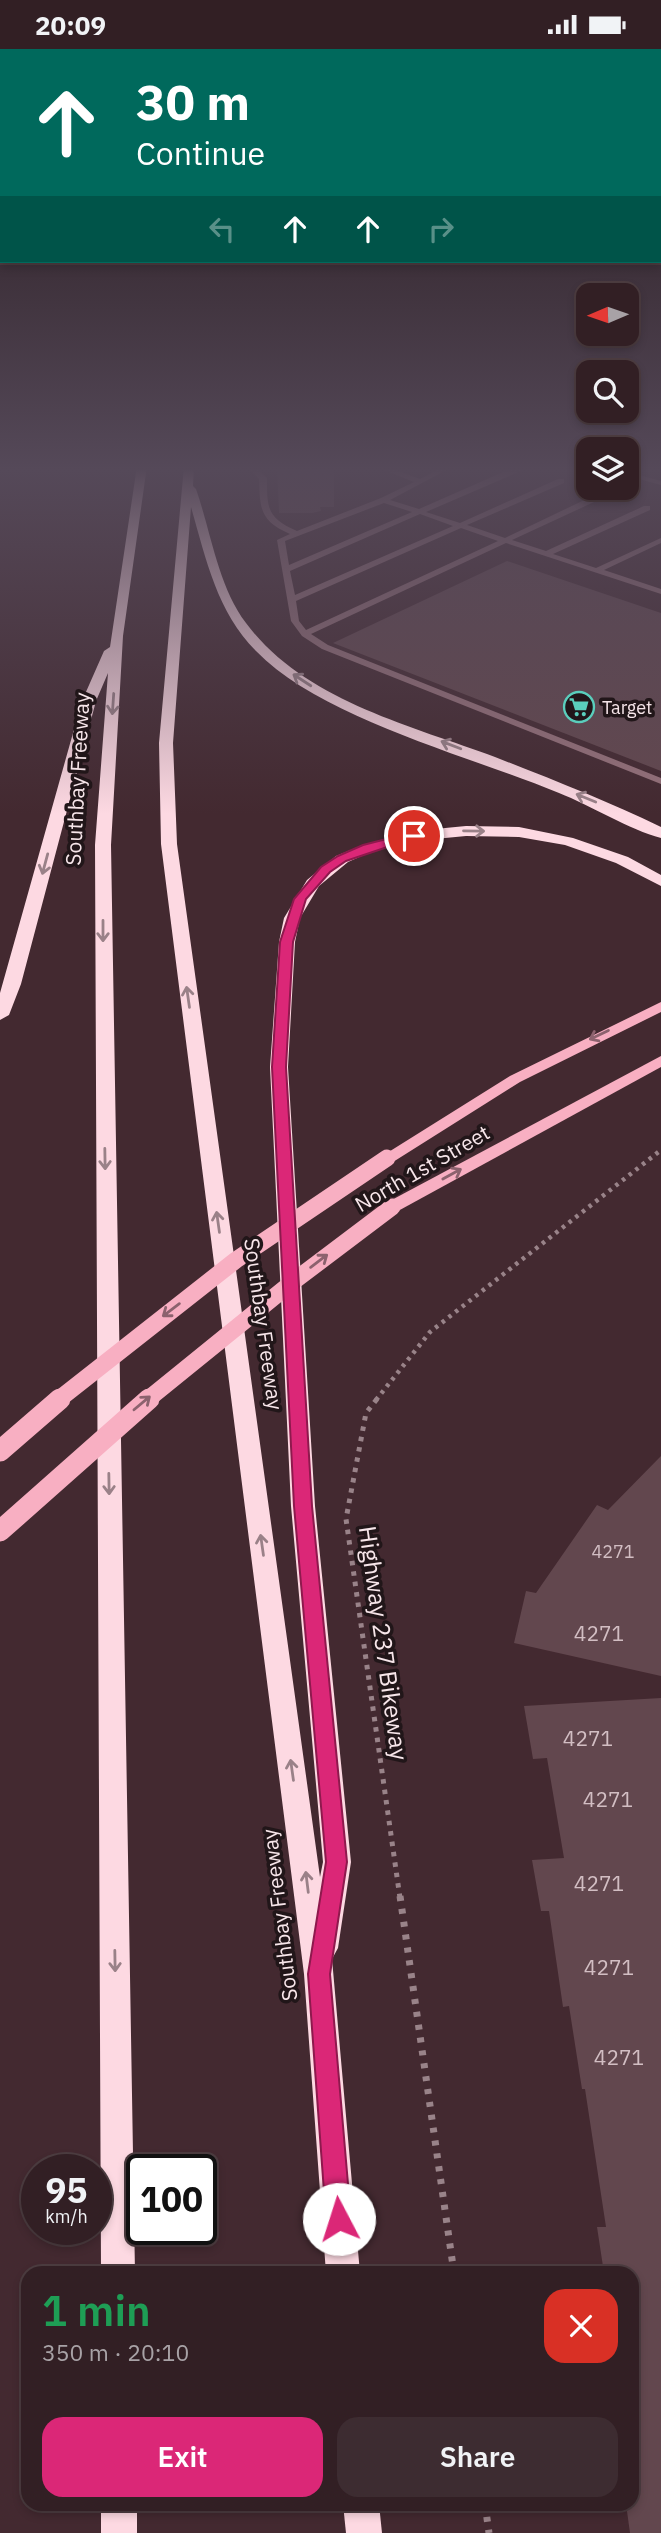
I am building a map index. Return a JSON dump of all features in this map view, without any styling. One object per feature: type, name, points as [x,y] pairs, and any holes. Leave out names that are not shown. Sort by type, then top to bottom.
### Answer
[{"type":"highway","name":"Southbay Freeway","points":[[118,2266],[103,845],[117,636],[125,582]]},
{"type":"highway","name":"Southbay Freeway","points":[[180,582],[166,743],[169,844],[319,1974],[342,2266]]},
{"type":"highway","points":[[221,582],[240,624],[267,654],[304,682],[363,711],[612,809],[661,833]]},
{"type":"highway","points":[[0,1015],[12,984],[89,701],[117,636]]},
{"type":"highway","points":[[319,1974],[337,1862],[303,1506],[279,1067],[287,942],[292,918],[300,899],[313,883],[342,859],[368,848],[402,839],[453,832],[519,832],[568,841],[622,860],[661,881]]},
{"type":"highway","points":[[119,2511],[119,2533]]},
{"type":"highway","points":[[362,2511],[364,2533]]},
{"type":"main road","name":"North 1st Street","points":[[0,1451],[169,1311],[290,1220],[515,1079],[661,1006]]},
{"type":"main road","name":"North 1st Street","points":[[0,1531],[94,1443],[210,1346],[392,1207],[661,1061]]},
{"type":"street","points":[[287,582],[295,621],[305,634],[324,647],[661,781]]},
{"type":"street","points":[[291,600],[332,582]]},
{"type":"street","points":[[305,634],[416,582]]},
{"type":"street","points":[[636,582],[659,589]]},
{"type":"path","name":"Highway 237 Bikeway","points":[[453,2266],[346,1519],[366,1413],[430,1332],[661,1150]]},
{"type":"path","points":[[486,2511],[489,2533]]},
{"type":"building","name":"Target","points":[[463,582],[569,582],[661,613],[661,771],[333,643]]},
{"type":"building","points":[[661,1456],[661,1676],[514,1643],[526,1591],[536,1593],[597,1505],[608,1510]]},
{"type":"building","points":[[661,1698],[661,2533],[630,2533],[627,2511],[639,2511],[639,2266],[603,2266],[597,2227],[606,2227],[585,2089],[582,2089],[569,2006],[563,2007],[549,1911],[541,1911],[532,1860],[564,1858],[547,1758],[533,1759],[524,1706]]},
{"type":"place","name":"Target","points":[[579,707]]},
{"type":"route","points":[[339,2219],[319,1974],[337,1862],[303,1506],[279,1067],[287,942],[292,918],[300,899],[326,870],[342,859],[368,848],[414,836]]}]
